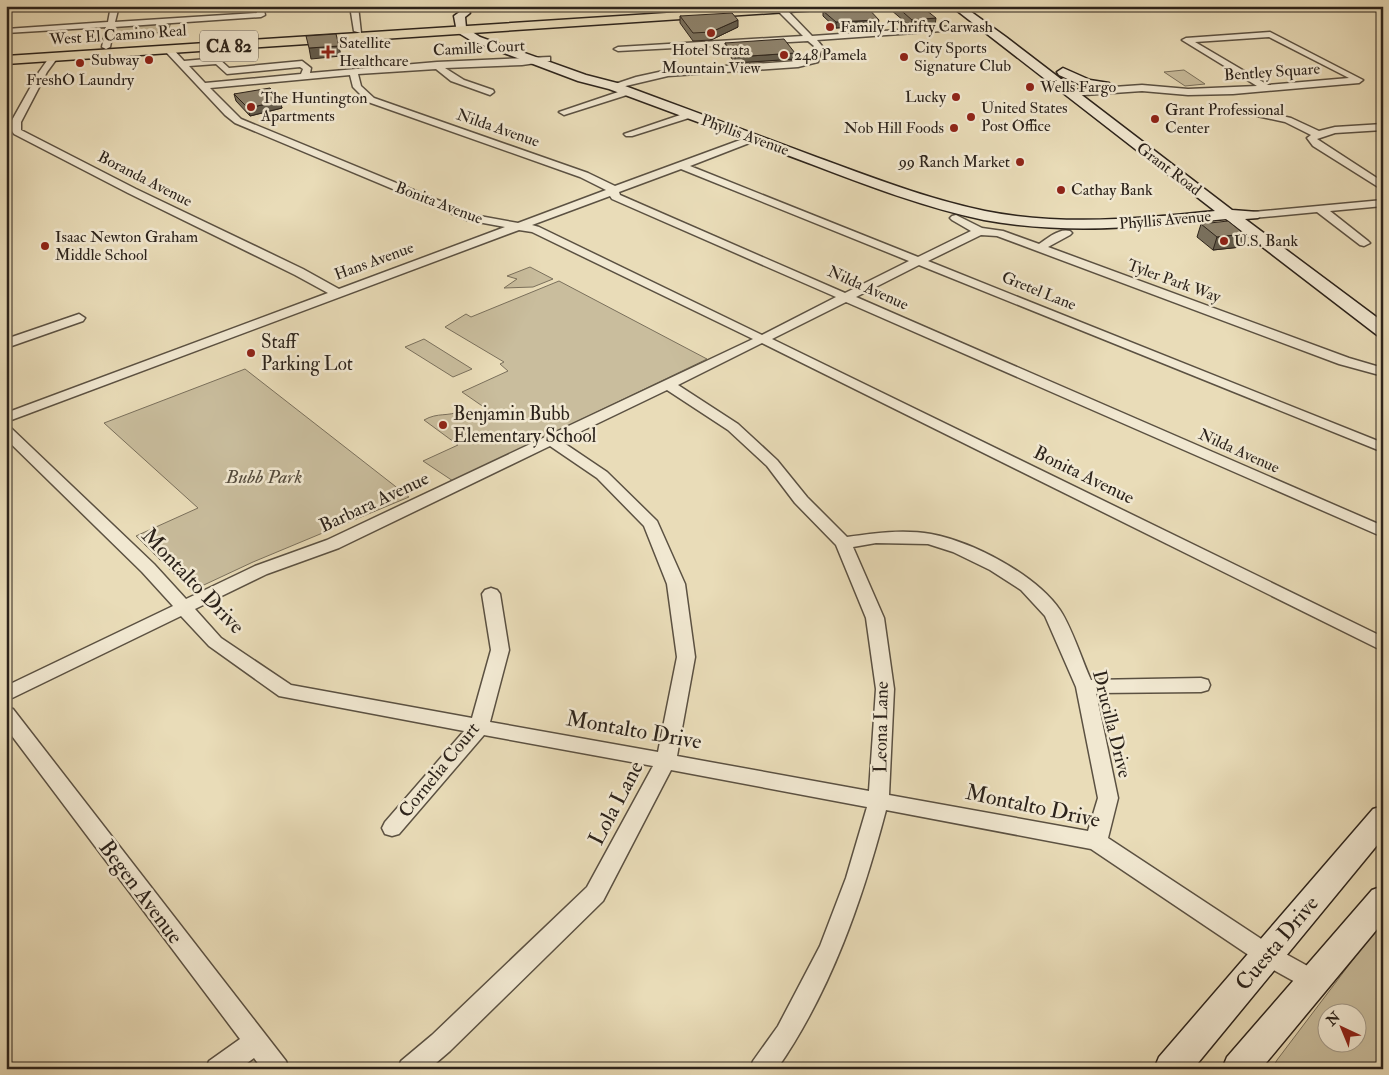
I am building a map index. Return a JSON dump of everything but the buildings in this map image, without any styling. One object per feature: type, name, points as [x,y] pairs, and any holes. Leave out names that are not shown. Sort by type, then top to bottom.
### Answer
[{"type":"main road","name":"West El Camino Real","points":[[6,53],[106,47],[166,47],[765,6]]},
{"type":"main road","name":"West El Camino Real","points":[[476,27],[525,26],[832,6]]},
{"type":"main road","name":"Grant Road","points":[[956,6],[994,28],[1240,217],[1383,315]]},
{"type":"main road","name":"Grant Road","points":[[974,6],[994,28],[1014,35],[1063,72],[1075,90],[1104,109],[1383,331]]},
{"type":"main road","name":"Phyllis Avenue","points":[[464,10],[471,16],[476,27],[487,37],[582,78],[596,80],[613,86],[893,190],[984,215],[1058,224],[1114,224],[1240,217]]},
{"type":"main road","points":[[460,28],[459,16],[464,10]]},
{"type":"main road","points":[[502,42],[494,35],[496,32],[525,26]]},
{"type":"main road","name":"West El Camino Real","points":[[6,60],[90,55],[100,50],[166,47],[301,35],[460,28]]},
{"type":"main road","name":"Phyllis Avenue","points":[[460,28],[476,39],[541,60]]},
{"type":"main road","points":[[1063,72],[1087,84],[1105,86]]},
{"type":"main road","name":"Phyllis Avenue","points":[[893,190],[910,200],[956,218],[1066,233],[1110,232],[1240,217]]},
{"type":"main road","name":"Cuesta Drive","points":[[1171,1069],[1383,817]]},
{"type":"main road","points":[[1239,1069],[1383,899]]},
{"type":"street","points":[[6,8],[38,6]]},
{"type":"street","points":[[106,47],[115,6]]},
{"type":"street","points":[[6,31],[261,15],[259,6]]},
{"type":"street","points":[[354,6],[358,31]]},
{"type":"street","points":[[613,86],[668,73],[811,62],[817,56],[818,49],[812,39],[782,10]]},
{"type":"street","points":[[618,49],[742,41],[812,39],[964,28],[994,28]]},
{"type":"street","name":"Bentley Square","points":[[1075,90],[1142,88],[1188,92],[1266,88],[1359,80],[1270,34],[1186,40],[1266,88]]},
{"type":"street","name":"Bonita Avenue","points":[[166,47],[236,120],[256,130],[471,218],[536,230],[762,339],[1383,645]]},
{"type":"street","name":"Boranda Avenue","points":[[54,57],[43,72],[16,122],[15,128],[17,132],[132,191],[299,272],[337,293]]},
{"type":"street","name":"Camille Court","points":[[203,86],[353,71],[541,60]]},
{"type":"street","points":[[182,64],[218,61],[227,72],[302,64],[307,68],[305,76]]},
{"type":"street","points":[[436,65],[443,74],[454,80],[490,92]]},
{"type":"street","name":"Nilda Avenue","points":[[353,71],[357,87],[364,96],[371,100],[584,175],[610,187],[616,197],[1383,532]]},
{"type":"street","name":"Bentley Square","points":[[1075,90],[1105,86],[1140,85],[1188,92]]},
{"type":"street","points":[[564,112],[627,92]]},
{"type":"street","points":[[1260,114],[1288,120],[1317,134]]},
{"type":"street","points":[[629,134],[689,115]]},
{"type":"street","points":[[1383,127],[1326,132],[1317,134],[1312,138],[1316,144],[1383,188]]},
{"type":"street","name":"Hans Avenue","points":[[6,418],[337,293],[612,193],[754,138]]},
{"type":"street","name":"Gretel Lane","points":[[682,166],[1383,448]]},
{"type":"street","points":[[1240,217],[1383,203]]},
{"type":"street","points":[[1320,209],[1364,243]]},
{"type":"street","name":"Tyler Park Way","points":[[956,218],[980,231],[999,233],[1344,361],[1383,372]]},
{"type":"street","name":"Barbara Avenue","points":[[6,694],[261,570],[333,544],[552,441],[980,231]]},
{"type":"street","name":"Phyllis Avenue","points":[[1040,248],[1056,237],[1066,233]]},
{"type":"street","points":[[6,344],[79,318]]},
{"type":"street","name":"Leona Lane","points":[[668,385],[733,427],[772,463],[801,500],[843,543],[875,618],[879,644],[885,689],[879,799],[858,878],[831,948],[787,1034],[762,1069]]},
{"type":"street","name":"Montalto Drive","points":[[6,431],[124,544],[215,642],[286,691],[1096,840],[1267,955],[1314,981]]},
{"type":"street","name":"Lola Lane","points":[[410,1069],[441,1043],[594,894],[666,760],[686,658],[676,584],[651,524],[602,474],[552,441]]},
{"type":"street","name":"Drucilla Drive","points":[[843,543],[876,538],[929,539],[959,548],[996,566],[1027,586],[1053,612],[1086,687],[1108,798],[1096,840]]},
{"type":"street","name":"Cornelia Court","points":[[392,828],[479,727],[500,650],[491,594]]},
{"type":"street","points":[[1086,687],[1201,684]]},
{"type":"street","name":"Begen Avenue","points":[[6,714],[277,1069]]},
{"type":"street","points":[[218,1069],[256,1042]]},
{"type":"green space","points":[[171,22],[168,32],[114,36],[115,25]]},
{"type":"green space","points":[[1184,70],[1205,84],[1185,86],[1164,72]]},
{"type":"green space","points":[[530,267],[553,279],[533,287],[504,288],[517,279],[507,276]]},
{"type":"green space","points":[[559,281],[707,359],[453,481],[423,461],[458,445],[424,420],[460,411],[474,419],[491,412],[462,392],[508,371],[500,364],[504,362],[445,327],[466,314],[471,317]]},
{"type":"green space","points":[[424,339],[472,369],[453,377],[405,347]]},
{"type":"green space","name":"Bubb Park","points":[[245,369],[409,497],[253,562],[191,591],[136,536],[198,508],[104,423]]},
{"type":"green space","points":[[1383,920],[1383,1069],[1272,1069],[1316,1008],[1316,1052],[1366,1052],[1366,1002],[1321,1002]]},
{"type":"place","name":"Family Thrifty Carwash","points":[[830,27]]},
{"type":"place","name":"Hotel Strata Mountain View","points":[[711,33]]},
{"type":"place","name":"Satellite Healthcare","points":[[328,52]]},
{"type":"place","name":"248 Pamela","points":[[784,55]]},
{"type":"place","name":"City Sports Signature Club","points":[[904,57]]},
{"type":"place","name":"Subway","points":[[149,60]]},
{"type":"place","name":"FreshO Laundry","points":[[80,63]]},
{"type":"place","name":"Wells Fargo","points":[[1030,87]]},
{"type":"place","name":"Lucky","points":[[956,97]]},
{"type":"place","name":"The Huntington Apartments","points":[[251,107]]},
{"type":"place","name":"United States Post Office","points":[[971,117]]},
{"type":"place","name":"Grant Professional Center","points":[[1155,119]]},
{"type":"place","name":"Nob Hill Foods","points":[[954,128]]},
{"type":"place","name":"99 Ranch Market","points":[[1020,162]]},
{"type":"place","name":"Cathay Bank","points":[[1061,190]]},
{"type":"place","name":"U.S. Bank","points":[[1224,241]]},
{"type":"place","name":"Isaac Newton Graham Middle School","points":[[45,246]]},
{"type":"place","name":"Staff Parking Lot","points":[[251,353]]},
{"type":"place","name":"Benjamin Bubb Elementary School","points":[[443,425]]}]
